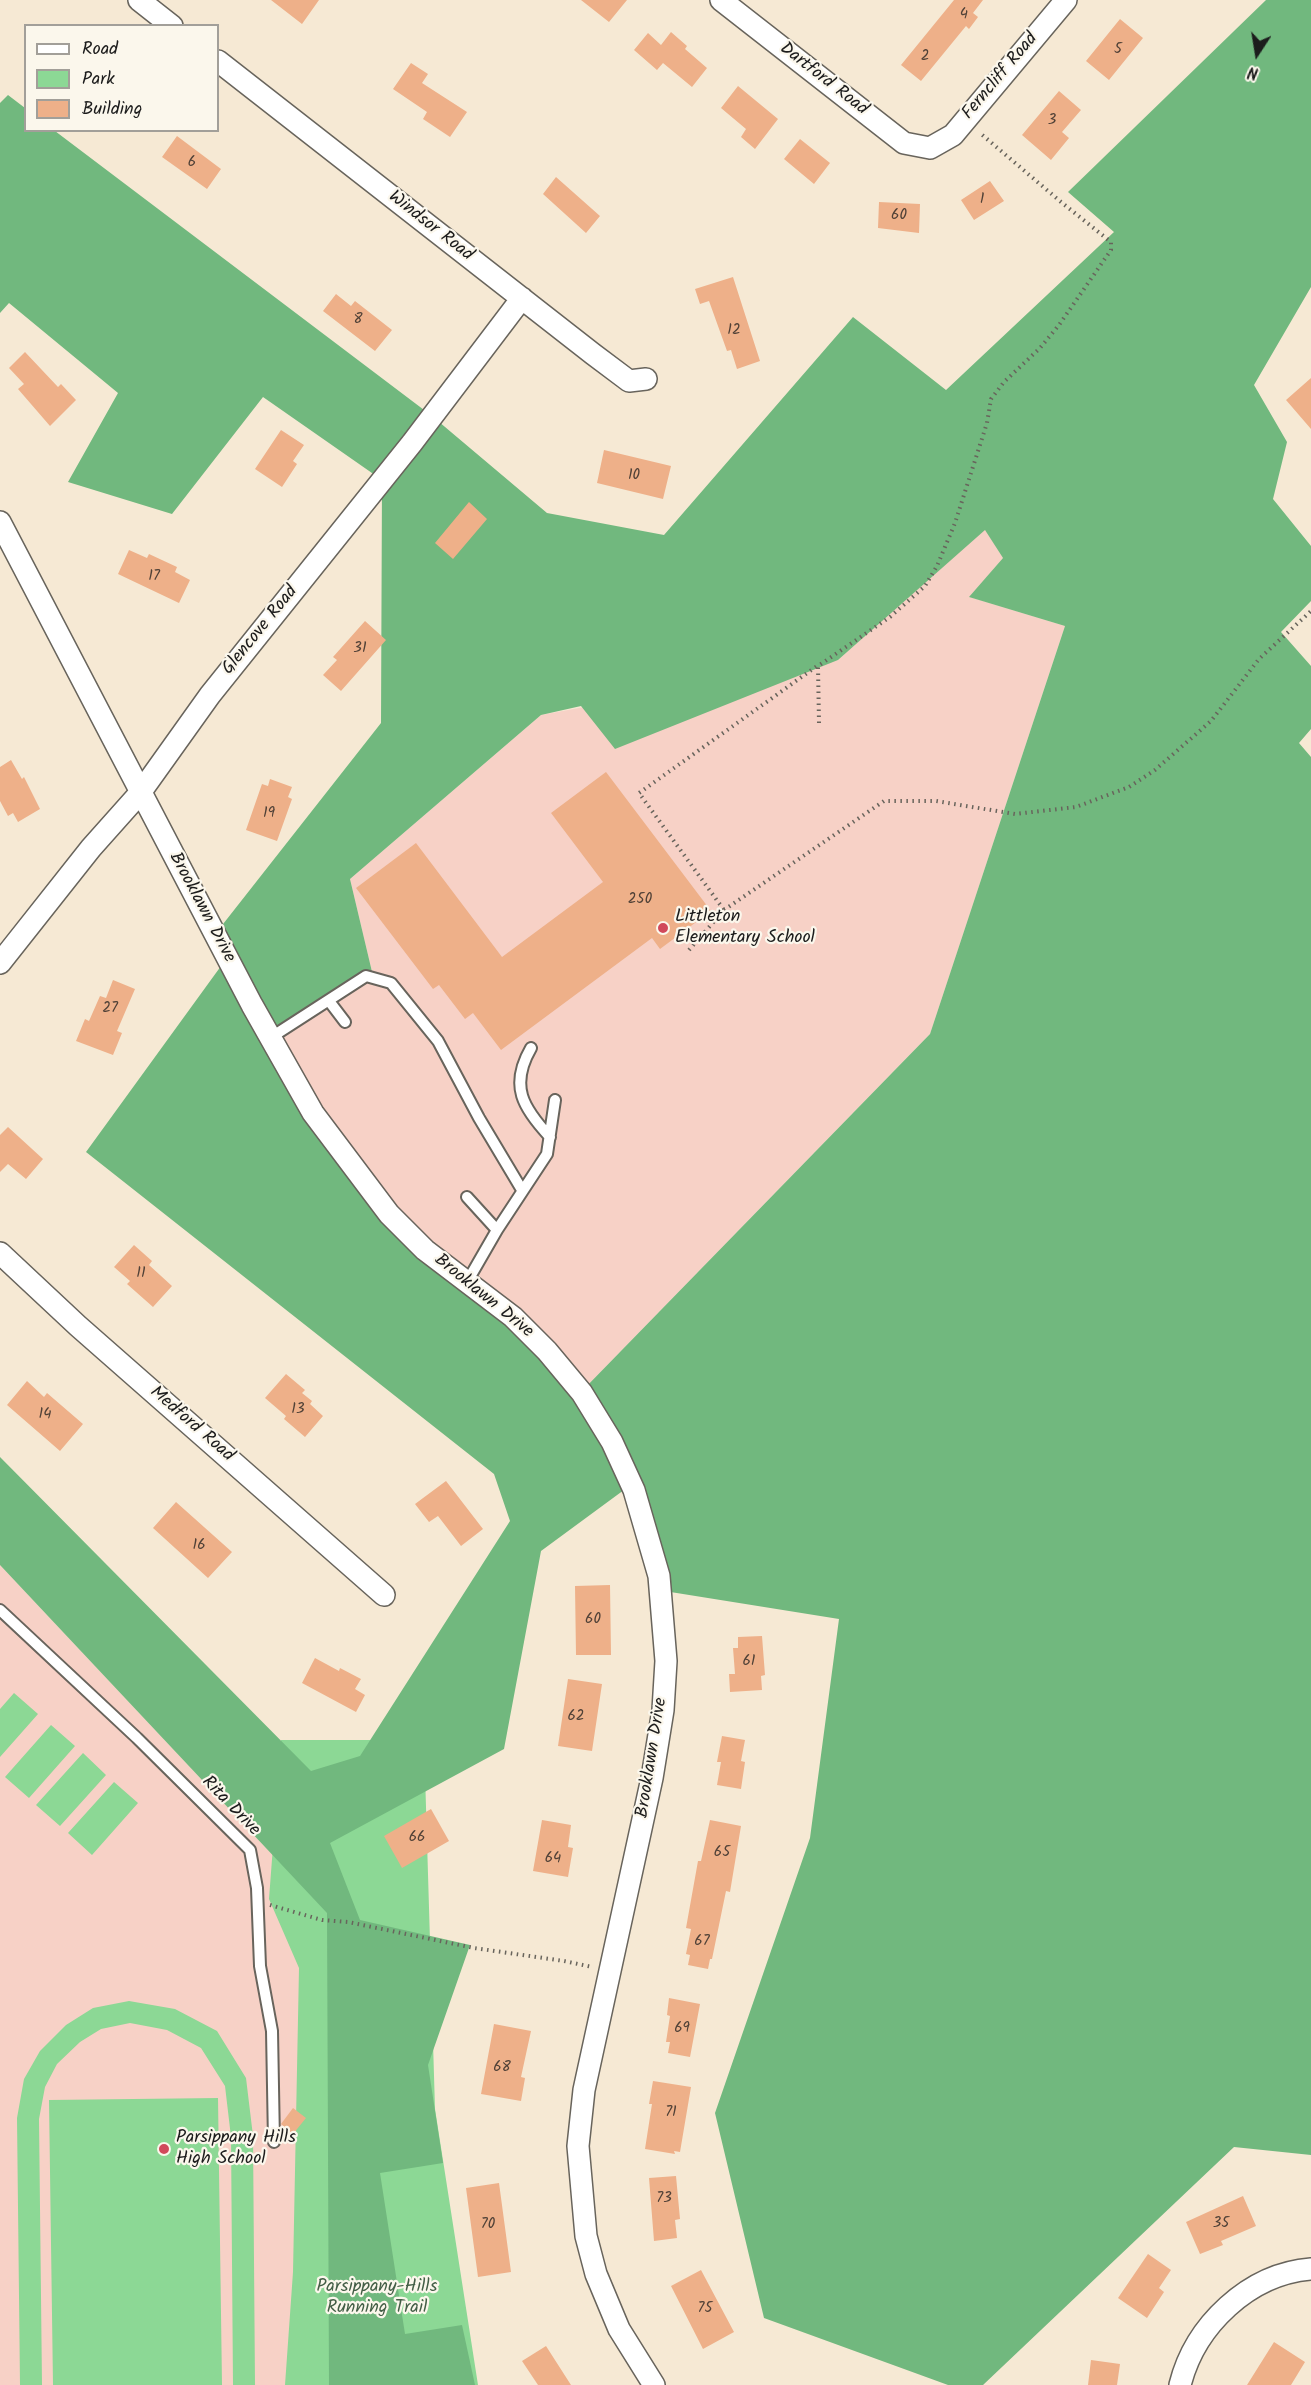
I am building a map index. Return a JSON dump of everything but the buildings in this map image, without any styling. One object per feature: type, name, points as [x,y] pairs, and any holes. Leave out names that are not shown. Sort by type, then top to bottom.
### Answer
[{"type":"street","points":[[139,0],[169,24]]},
{"type":"street","name":"Dartford Road","points":[[721,0],[904,143],[930,148]]},
{"type":"street","name":"Ferncliff Road","points":[[930,148],[953,135],[1066,0]]},
{"type":"street","name":"Windsor Road","points":[[219,62],[628,381],[646,379]]},
{"type":"street","name":"Glencove Road","points":[[0,963],[91,848],[140,793],[210,695],[412,443],[522,298]]},
{"type":"street","name":"Brooklawn Drive","points":[[0,522],[140,793],[270,1038],[313,1113],[389,1214],[425,1250],[513,1317],[547,1351],[582,1393],[612,1442],[634,1490],[659,1576],[666,1661],[663,1710],[652,1778],[584,2090],[578,2146],[580,2191],[586,2236],[596,2274],[619,2329],[654,2385]]},
{"type":"street","name":"Medford Road","points":[[0,1253],[78,1326],[384,1595]]},
{"type":"street","points":[[1180,2385],[1187,2362],[1198,2343],[1232,2302],[1249,2288],[1273,2277],[1311,2269]]},
{"type":"lane","points":[[270,1038],[366,976],[391,983],[438,1041],[479,1118],[522,1190]]},
{"type":"lane","points":[[330,1000],[345,1022]]},
{"type":"lane","points":[[531,1048],[523,1061],[519,1077],[521,1092],[526,1108],[550,1137]]},
{"type":"lane","points":[[467,1282],[497,1230],[547,1154],[555,1100]]},
{"type":"lane","points":[[467,1197],[497,1230]]},
{"type":"lane","name":"Rita Drive","points":[[0,1610],[137,1738],[250,1850],[258,1901],[260,1966],[272,2031],[274,2142]]},
{"type":"path","points":[[724,910],[639,793],[890,617],[925,586],[937,566],[955,523],[987,423],[991,399],[1004,382],[1040,348],[1059,325],[1111,250],[1111,242],[1061,202],[966,119]]},
{"type":"path","points":[[689,950],[724,910],[884,801],[936,801],[1015,814],[1076,807],[1130,787],[1155,770],[1211,721],[1260,659],[1311,611]]},
{"type":"path","points":[[818,666],[819,723]]},
{"type":"path","points":[[258,1901],[321,1920],[348,1922],[474,1948],[564,1961],[610,1971]]},
{"type":"shaded area","name":"Littleton Elementary School","points":[[985,529],[1003,558],[970,597],[1065,626],[930,1034],[581,1392],[360,1183],[274,1038],[373,976],[350,879],[541,715],[838,660]]},
{"type":"shaded area","name":"Parsippany Hills High School","points":[[0,1565],[327,1913],[329,2385],[0,2385]]},
{"type":"green space","points":[[1266,0],[1311,0],[1311,287],[1254,385],[1287,442],[1273,499],[1311,546],[1311,601],[1281,632],[1311,666],[1311,729],[1299,743],[1311,757],[1311,2155],[1234,2147],[983,2385],[948,2385],[764,2318],[715,2113],[810,1838],[839,1619],[658,1590],[628,1487],[541,1551],[504,1749],[330,1843],[360,1920],[470,1945],[428,2065],[443,2163],[380,2173],[405,2334],[462,2325],[475,2385],[329,2385],[327,1913],[0,1565],[0,1457],[311,1771],[360,1756],[510,1521],[494,1474],[86,1152],[229,955],[216,933],[381,723],[382,480],[263,397],[172,514],[68,482],[118,393],[9,303],[0,313],[0,103],[8,95],[24,107],[24,132],[56,132],[432,416],[547,513],[664,535],[853,317],[946,390],[1114,232],[1068,192]],"holes":[[[985,530],[1003,558],[969,597],[1065,626],[930,1034],[581,1392],[360,1183],[274,1037],[373,976],[350,879],[541,715],[581,706],[615,749],[838,660]]]},
{"type":"green space","points":[[14,1693],[38,1714],[0,1757],[0,1709]]},
{"type":"green space","points":[[51,1725],[75,1746],[29,1798],[5,1777]]},
{"type":"green space","name":"Parsippany-Hills Running Trail","points":[[281,1740],[424,1740],[435,2109],[478,2385],[285,2385],[293,2272],[299,1968],[269,1899]]},
{"type":"green space","points":[[83,1753],[106,1775],[60,1826],[36,1805]]},
{"type":"green space","points":[[114,1782],[138,1803],[92,1855],[68,1833]]},
{"type":"green space","points":[[129,2001],[175,2009],[217,2031],[246,2078],[253,2136],[255,2385],[233,2385],[231,2137],[225,2086],[201,2048],[167,2030],[130,2023],[101,2029],[80,2042],[57,2064],[45,2087],[39,2119],[42,2385],[20,2385],[17,2118],[24,2079],[40,2051],[66,2025],[93,2008]]},
{"type":"green space","points":[[218,2098],[222,2385],[53,2385],[49,2100]]},
{"type":"place","name":"Littleton Elementary School","points":[[663,928]]},
{"type":"place","name":"Parsippany Hills High School","points":[[164,2149]]}]
